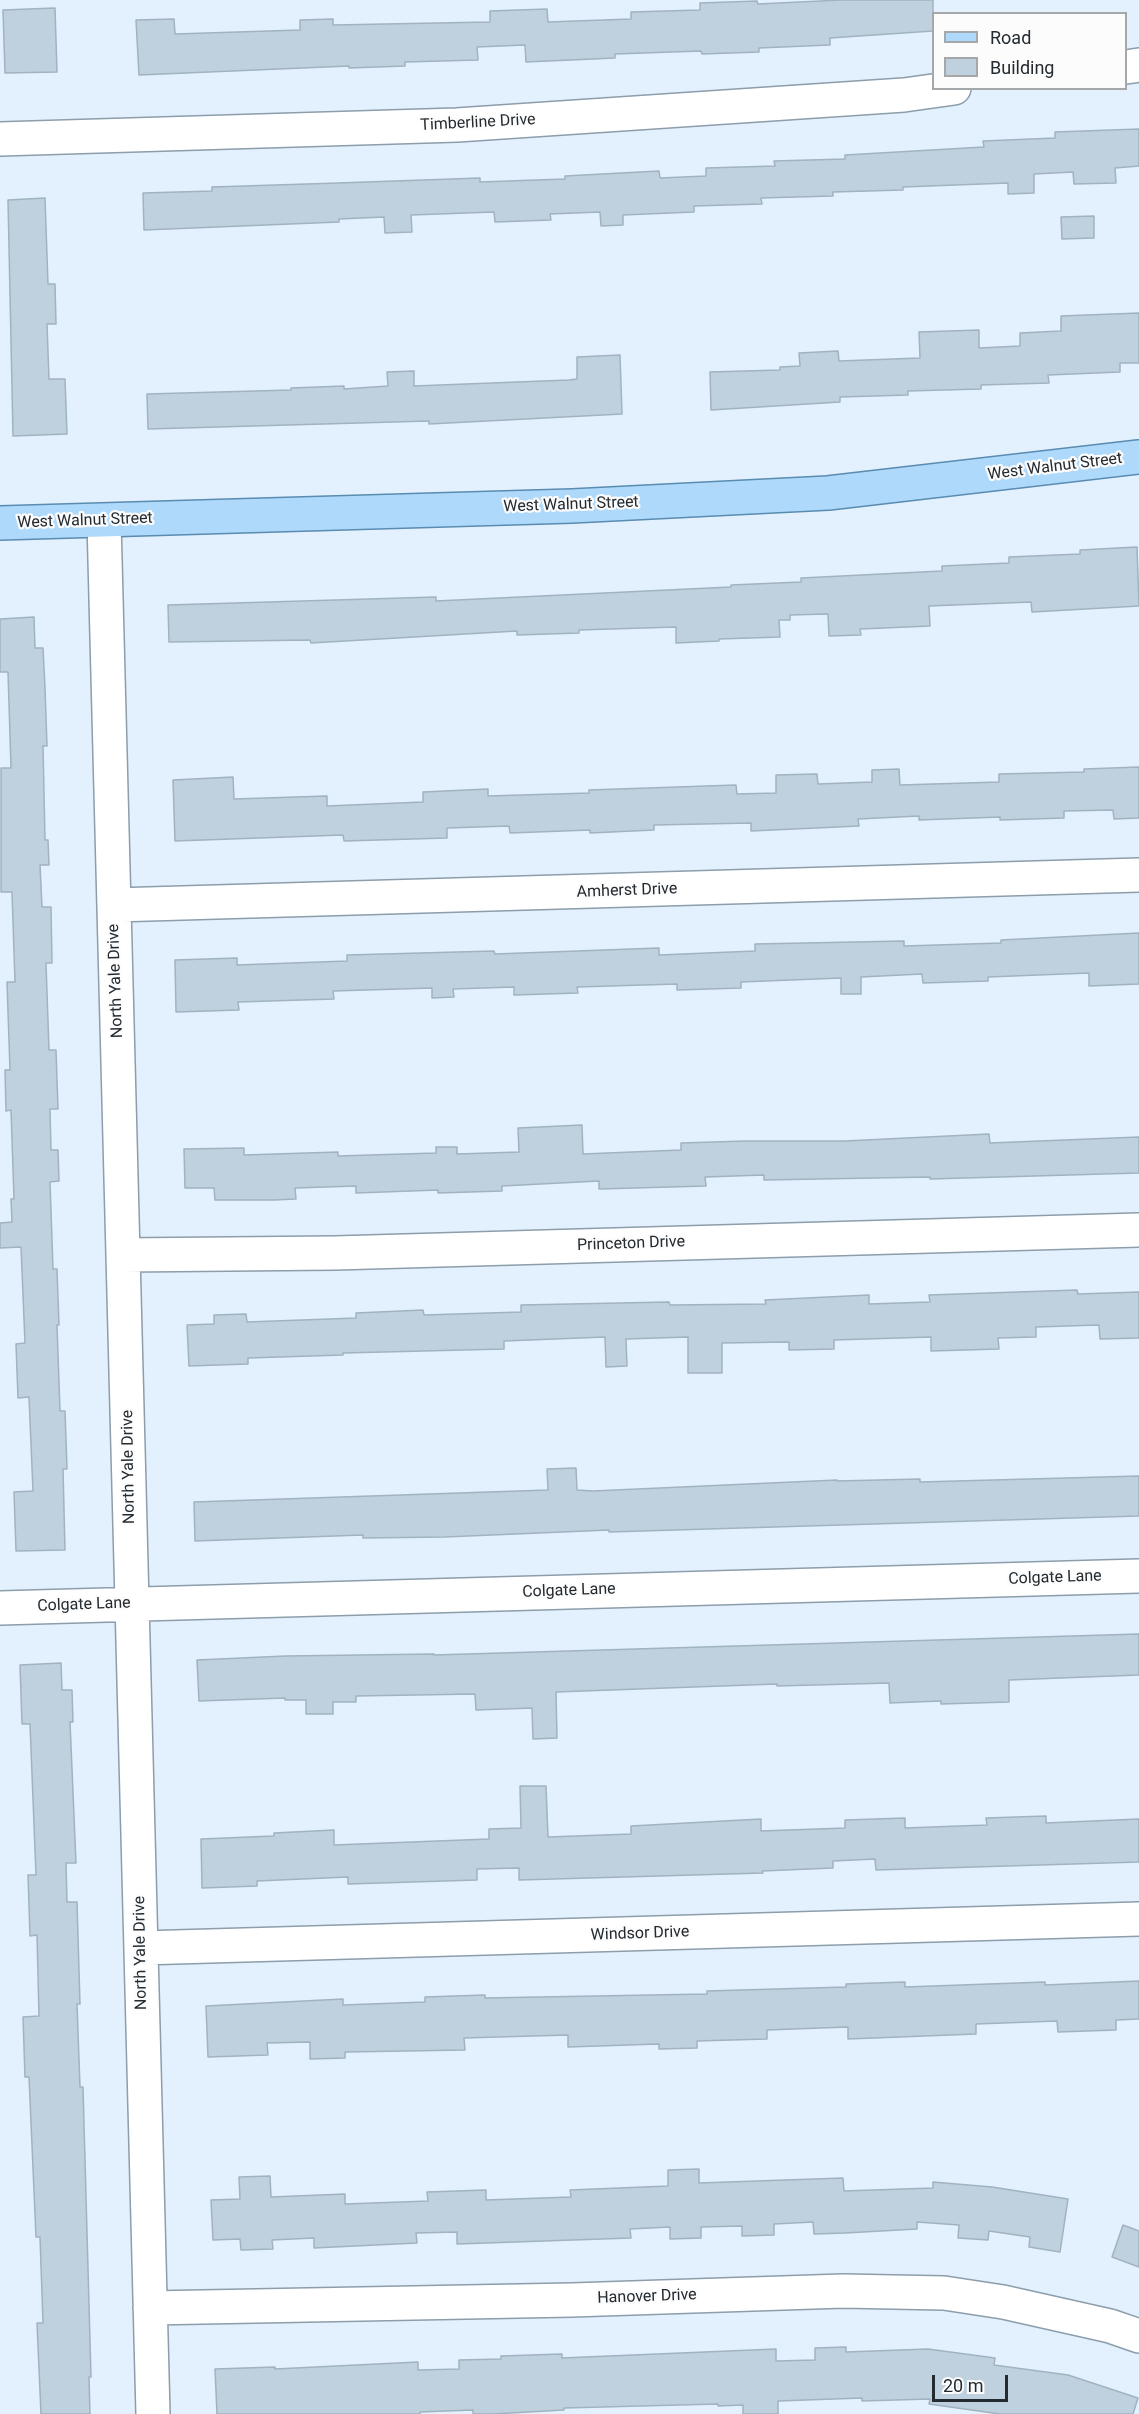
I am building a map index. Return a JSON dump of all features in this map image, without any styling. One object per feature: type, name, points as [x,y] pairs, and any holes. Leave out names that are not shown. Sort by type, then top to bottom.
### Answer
[{"type":"main road","name":"West Walnut Street","points":[[0,523],[572,506],[828,493],[1139,457]]},
{"type":"street","name":"Timberline Drive","points":[[0,138],[457,125],[904,95],[940,90]]},
{"type":"street","name":"North Yale Drive","points":[[104,520],[153,2414]]},
{"type":"street","name":"Amherst Drive","points":[[114,905],[1139,875]]},
{"type":"street","name":"Princeton Drive","points":[[123,1255],[335,1253],[1139,1230]]},
{"type":"street","name":"Colgate Lane","points":[[0,1608],[1139,1576]]},
{"type":"street","name":"Windsor Drive","points":[[141,1948],[1139,1920]]},
{"type":"street","name":"Hanover Drive","points":[[150,2308],[572,2300],[843,2290],[944,2293],[1003,2302],[1110,2326],[1139,2336]]},
{"type":"building","points":[[841,0],[933,0],[932,31],[830,38],[830,45],[759,48],[759,52],[702,54],[701,51],[615,54],[615,58],[526,62],[525,45],[477,47],[478,60],[405,62],[405,66],[349,68],[349,66],[139,75],[136,20],[174,19],[175,34],[300,30],[300,20],[333,19],[333,25],[490,22],[490,11],[547,9],[548,22],[631,19],[631,12],[700,10],[700,3],[757,1],[758,4]]},
{"type":"building","points":[[55,8],[57,72],[5,73],[3,10]]},
{"type":"building","points":[[1139,129],[1139,166],[1115,168],[1116,183],[1074,184],[1073,172],[1034,174],[1034,193],[1008,194],[1008,183],[833,192],[833,196],[761,198],[762,204],[694,206],[694,212],[623,215],[623,225],[601,226],[600,212],[550,214],[551,220],[495,222],[494,212],[411,215],[412,232],[385,233],[384,217],[339,219],[339,222],[144,230],[143,193],[212,191],[212,187],[480,178],[480,182],[565,179],[565,176],[659,171],[660,178],[706,176],[706,168],[775,166],[774,161],[845,159],[845,155],[984,147],[983,141],[1055,138],[1055,132]]},
{"type":"building","points":[[45,198],[48,284],[55,284],[56,324],[47,324],[49,379],[65,379],[67,434],[13,436],[8,200]]},
{"type":"building","points":[[1094,216],[1094,238],[1062,239],[1061,217]]},
{"type":"building","points":[[1139,313],[1139,363],[1120,363],[1120,372],[1048,375],[1049,383],[981,385],[981,389],[908,391],[908,395],[840,397],[840,402],[711,410],[710,372],[780,370],[780,367],[800,366],[799,353],[838,351],[839,361],[920,358],[919,332],[979,330],[979,348],[1020,346],[1020,333],[1061,331],[1061,316]]},
{"type":"building","points":[[620,355],[622,414],[429,424],[429,421],[148,429],[147,394],[388,386],[387,372],[414,371],[414,386],[569,380],[577,379],[577,357]]},
{"type":"building","points":[[1137,547],[1139,606],[1032,612],[1031,602],[929,606],[930,626],[860,629],[861,635],[829,636],[828,614],[790,615],[790,620],[779,620],[780,637],[676,643],[676,627],[579,630],[579,633],[517,635],[517,631],[311,643],[310,640],[169,642],[168,605],[436,597],[436,601],[731,587],[731,585],[801,582],[801,578],[942,571],[942,566],[1009,563],[1009,557],[1080,554],[1080,550]]},
{"type":"building","points":[[34,617],[35,648],[43,648],[45,688],[47,746],[43,746],[45,840],[48,840],[49,865],[40,865],[42,907],[51,907],[52,963],[46,963],[49,1050],[56,1050],[58,1109],[50,1109],[51,1150],[58,1150],[59,1181],[50,1182],[53,1269],[57,1269],[60,1411],[65,1411],[67,1469],[63,1469],[65,1550],[16,1551],[14,1492],[33,1491],[29,1397],[18,1398],[16,1344],[25,1343],[21,1247],[0,1248],[0,1223],[12,1222],[11,1199],[14,1199],[11,1110],[6,1111],[5,1070],[10,1070],[7,982],[15,982],[12,892],[1,892],[1,768],[11,768],[8,672],[0,672],[0,619]]},
{"type":"building","points":[[1139,767],[1139,818],[1114,819],[1113,810],[1064,811],[1064,818],[1000,820],[1000,817],[919,820],[919,816],[858,819],[859,826],[751,831],[751,823],[654,825],[654,830],[590,833],[590,830],[510,833],[509,826],[447,828],[447,838],[344,841],[343,835],[175,841],[173,780],[233,777],[234,799],[327,796],[327,806],[423,802],[423,792],[488,789],[488,796],[736,785],[737,794],[776,793],[776,775],[817,774],[818,784],[872,782],[872,770],[899,769],[900,785],[999,782],[999,774],[1084,772],[1084,769]]},
{"type":"building","points":[[1139,933],[1139,984],[1089,986],[1089,973],[988,977],[988,981],[923,983],[922,974],[861,977],[861,994],[841,994],[841,978],[741,982],[741,988],[677,990],[677,984],[577,987],[578,993],[514,995],[514,987],[453,989],[454,997],[432,998],[432,988],[333,991],[334,999],[238,1002],[239,1010],[176,1012],[175,960],[237,958],[237,965],[347,961],[347,955],[494,951],[495,954],[659,948],[659,955],[755,951],[755,944],[904,941],[904,946],[1001,943],[1001,940]]},
{"type":"building","points":[[582,1125],[583,1154],[681,1150],[681,1143],[746,1141],[845,1141],[989,1134],[990,1143],[1139,1137],[1139,1173],[930,1179],[930,1177],[764,1180],[764,1175],[705,1177],[706,1186],[599,1189],[599,1181],[502,1186],[502,1191],[438,1193],[438,1190],[356,1193],[356,1186],[295,1188],[296,1199],[274,1200],[215,1200],[214,1188],[185,1188],[184,1149],[244,1148],[244,1155],[338,1152],[338,1156],[436,1153],[436,1147],[457,1147],[457,1154],[519,1152],[518,1128]]},
{"type":"building","points":[[1077,1290],[1078,1294],[1139,1292],[1139,1338],[1100,1339],[1099,1325],[1036,1327],[1036,1337],[998,1338],[999,1349],[931,1351],[931,1337],[834,1340],[834,1349],[789,1350],[789,1342],[722,1343],[722,1373],[688,1373],[688,1337],[626,1339],[627,1366],[606,1367],[605,1337],[504,1341],[504,1349],[248,1358],[248,1364],[189,1366],[187,1325],[214,1324],[214,1315],[246,1314],[247,1322],[356,1318],[356,1313],[423,1310],[424,1315],[521,1312],[521,1305],[669,1302],[670,1305],[766,1304],[765,1300],[869,1295],[869,1304],[930,1302],[929,1295]]},
{"type":"building","points":[[576,1468],[577,1490],[593,1491],[837,1480],[920,1479],[920,1482],[1139,1476],[1139,1516],[609,1532],[609,1530],[445,1537],[363,1538],[363,1535],[195,1541],[194,1502],[548,1490],[547,1469]]},
{"type":"building","points":[[1139,1634],[1139,1675],[1009,1680],[1009,1702],[890,1703],[889,1683],[777,1686],[777,1684],[556,1692],[557,1738],[533,1739],[532,1708],[476,1710],[475,1694],[356,1696],[356,1702],[333,1702],[333,1714],[306,1714],[306,1700],[285,1700],[285,1698],[199,1701],[197,1660]]},
{"type":"building","points":[[61,1663],[62,1690],[72,1690],[73,1722],[70,1722],[76,1863],[66,1863],[67,1902],[77,1902],[80,2004],[77,2004],[80,2087],[83,2087],[90,2414],[41,2414],[37,2323],[43,2323],[40,2237],[36,2237],[29,2077],[25,2077],[23,2017],[39,2016],[37,1935],[30,1936],[28,1875],[36,1875],[30,1724],[22,1724],[20,1665]]},
{"type":"building","points":[[520,1786],[546,1786],[548,1837],[631,1834],[631,1826],[761,1819],[761,1831],[845,1828],[845,1820],[905,1818],[905,1828],[987,1825],[986,1818],[1046,1816],[1046,1823],[1139,1819],[1139,1862],[876,1870],[875,1859],[833,1861],[833,1868],[762,1871],[763,1873],[519,1880],[519,1868],[477,1869],[477,1880],[348,1884],[348,1877],[257,1881],[257,1886],[202,1888],[201,1839],[274,1836],[274,1833],[334,1830],[334,1845],[489,1839],[489,1829],[521,1828]]},
{"type":"building","points":[[1139,1981],[1139,2019],[1116,2020],[1116,2030],[1058,2032],[1057,2021],[976,2024],[976,2034],[848,2039],[848,2027],[767,2030],[767,2039],[697,2041],[697,2048],[659,2049],[659,2044],[568,2047],[568,2035],[464,2038],[465,2050],[345,2052],[345,2058],[310,2059],[310,2042],[267,2043],[268,2055],[208,2057],[206,2006],[343,1999],[343,2005],[425,2002],[425,1997],[485,1995],[485,1998],[707,1994],[707,1991],[846,1987],[846,1984],[905,1982],[905,1987]]},
{"type":"building","points":[[699,2169],[699,2183],[843,2178],[844,2191],[933,2188],[933,2182],[992,2187],[1068,2199],[1060,2252],[1029,2247],[1030,2237],[989,2231],[988,2240],[958,2238],[959,2225],[917,2222],[917,2229],[845,2233],[814,2234],[813,2222],[774,2224],[774,2235],[742,2236],[742,2226],[701,2227],[701,2238],[670,2239],[670,2227],[630,2229],[631,2238],[457,2244],[457,2232],[416,2233],[417,2243],[314,2248],[314,2238],[272,2240],[273,2249],[241,2250],[240,2239],[213,2240],[211,2200],[240,2199],[239,2177],[270,2176],[271,2197],[345,2194],[345,2204],[428,2201],[427,2192],[486,2190],[486,2200],[571,2197],[570,2190],[668,2186],[668,2170]]},
{"type":"building","points":[[1123,2225],[1139,2231],[1139,2267],[1112,2257]]},
{"type":"building","points":[[846,2347],[846,2352],[928,2349],[995,2358],[994,2365],[1068,2375],[1138,2398],[1133,2414],[1000,2414],[929,2404],[930,2399],[862,2401],[862,2398],[778,2401],[778,2414],[743,2414],[743,2405],[718,2406],[718,2404],[564,2408],[564,2410],[493,2414],[473,2414],[473,2410],[420,2412],[420,2414],[217,2414],[215,2369],[275,2367],[275,2369],[418,2362],[418,2370],[459,2369],[459,2360],[501,2359],[501,2356],[562,2354],[562,2358],[776,2349],[776,2361],[815,2360],[815,2348]]}]
